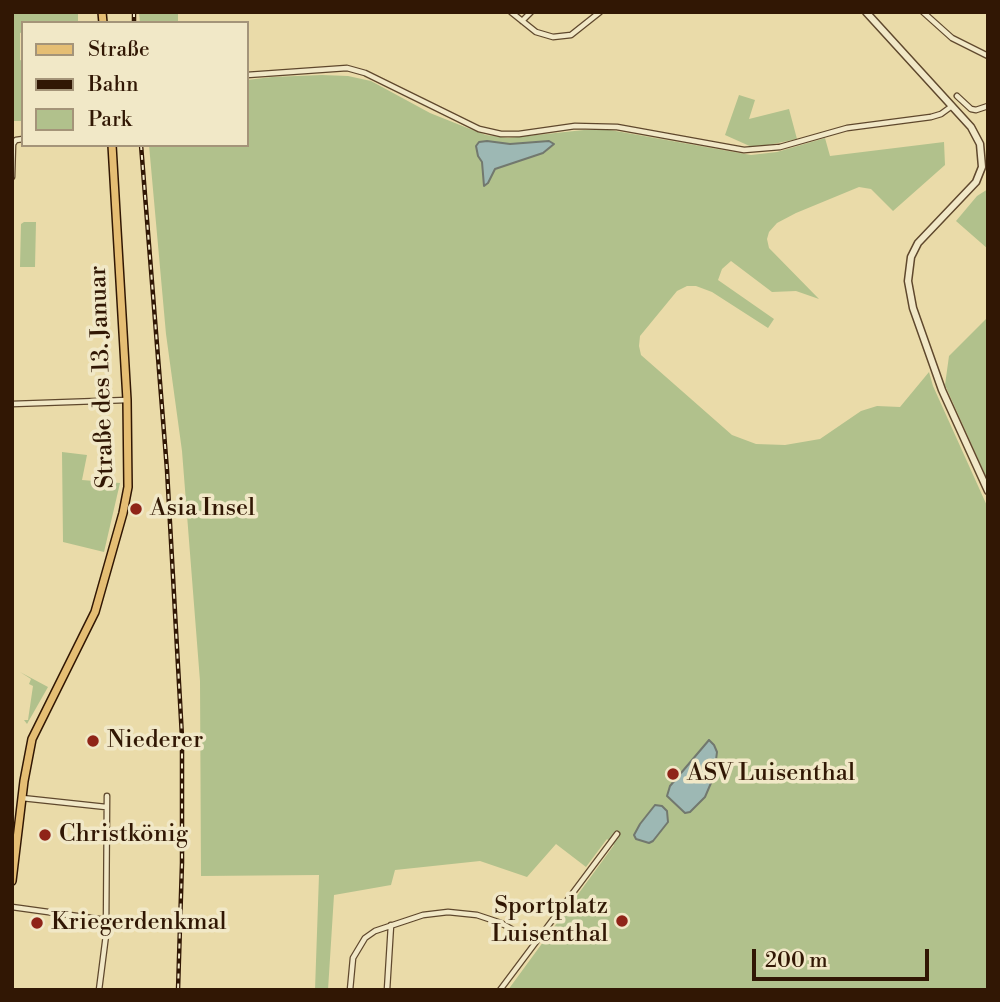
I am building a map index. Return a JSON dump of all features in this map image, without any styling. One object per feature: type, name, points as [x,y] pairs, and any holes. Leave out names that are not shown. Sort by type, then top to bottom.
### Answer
[{"type":"main road","name":"Straße des 13. Januar","points":[[12,881],[32,738],[95,612],[128,486],[127,400],[112,147]]},
{"type":"street","points":[[511,12],[536,32],[553,37],[571,35],[600,12]]},
{"type":"street","points":[[522,22],[531,12]]},
{"type":"street","points":[[866,12],[952,106],[978,138],[982,151],[982,167],[971,189],[918,243],[909,264],[908,288],[916,319],[942,390],[988,491]]},
{"type":"street","points":[[923,12],[952,38],[988,57]]},
{"type":"street","points":[[248,75],[271,71],[347,68],[365,73],[478,129],[501,134],[582,126],[617,127],[744,150],[780,147],[847,128],[931,117],[952,106]]},
{"type":"street","points":[[957,96],[971,109],[988,106]]},
{"type":"street","points":[[12,177],[13,144],[21,139]]},
{"type":"street","points":[[12,404],[127,400]]},
{"type":"street","points":[[99,990],[106,920],[107,796]]},
{"type":"street","points":[[22,798],[106,807]]},
{"type":"street","points":[[500,990],[617,834]]},
{"type":"street","points":[[12,908],[106,920]]},
{"type":"street","points":[[350,990],[353,958],[359,945],[370,934],[430,914],[458,912],[499,922],[534,942]]},
{"type":"street","points":[[387,990],[391,925]]},
{"type":"green space","points":[[12,12],[78,12],[78,21],[21,21],[21,121],[12,121]]},
{"type":"green space","points":[[139,12],[178,12],[178,21],[140,21]]},
{"type":"green space","points":[[348,76],[371,81],[430,113],[486,135],[508,138],[610,130],[751,155],[777,152],[825,138],[830,156],[944,142],[945,165],[893,211],[871,189],[859,187],[796,213],[777,223],[769,232],[769,248],[819,299],[796,291],[772,292],[731,261],[722,269],[718,280],[774,319],[768,328],[712,292],[696,286],[687,286],[677,291],[640,336],[639,346],[641,355],[732,435],[756,444],[785,445],[820,439],[861,411],[877,406],[900,407],[929,372],[988,508],[988,990],[508,990],[614,845],[607,839],[586,867],[556,844],[527,877],[480,861],[395,870],[391,885],[334,895],[328,990],[315,990],[319,875],[201,876],[200,681],[182,451],[166,334],[149,147],[248,147],[248,80]]},
{"type":"green space","points":[[739,95],[755,100],[749,119],[789,109],[797,139],[754,148],[725,135]]},
{"type":"green space","points":[[988,189],[988,249],[956,221],[977,196]]},
{"type":"green space","points":[[36,222],[35,267],[20,267],[21,224]]},
{"type":"green space","points":[[988,317],[988,481],[945,385],[949,356]]},
{"type":"green space","points":[[62,452],[87,455],[82,480],[120,483],[104,552],[63,542]]},
{"type":"green space","points":[[20,672],[48,687],[27,724],[24,720],[28,720],[33,686],[29,684],[31,679]]},
{"type":"water","points":[[549,141],[554,144],[543,153],[495,169],[484,186],[482,162],[476,146],[479,142],[510,144]]},
{"type":"water","points":[[709,740],[717,752],[714,776],[705,797],[690,812],[685,813],[667,796],[670,786]]},
{"type":"water","points":[[655,805],[662,806],[667,811],[668,822],[653,841],[649,843],[636,839],[634,835],[640,824]]},
{"type":"railway","points":[[134,12],[134,21]]},
{"type":"railway","points":[[141,147],[167,470],[182,737],[178,990]]},
{"type":"place","name":"Asia Insel","points":[[136,509]]},
{"type":"place","name":"Niederer","points":[[93,741]]},
{"type":"place","name":"ASV Luisenthal","points":[[673,774]]},
{"type":"place","name":"Christkönig","points":[[45,835]]},
{"type":"place","name":"Sportplatz Luisenthal","points":[[622,921]]},
{"type":"place","name":"Kriegerdenkmal","points":[[37,923]]}]
